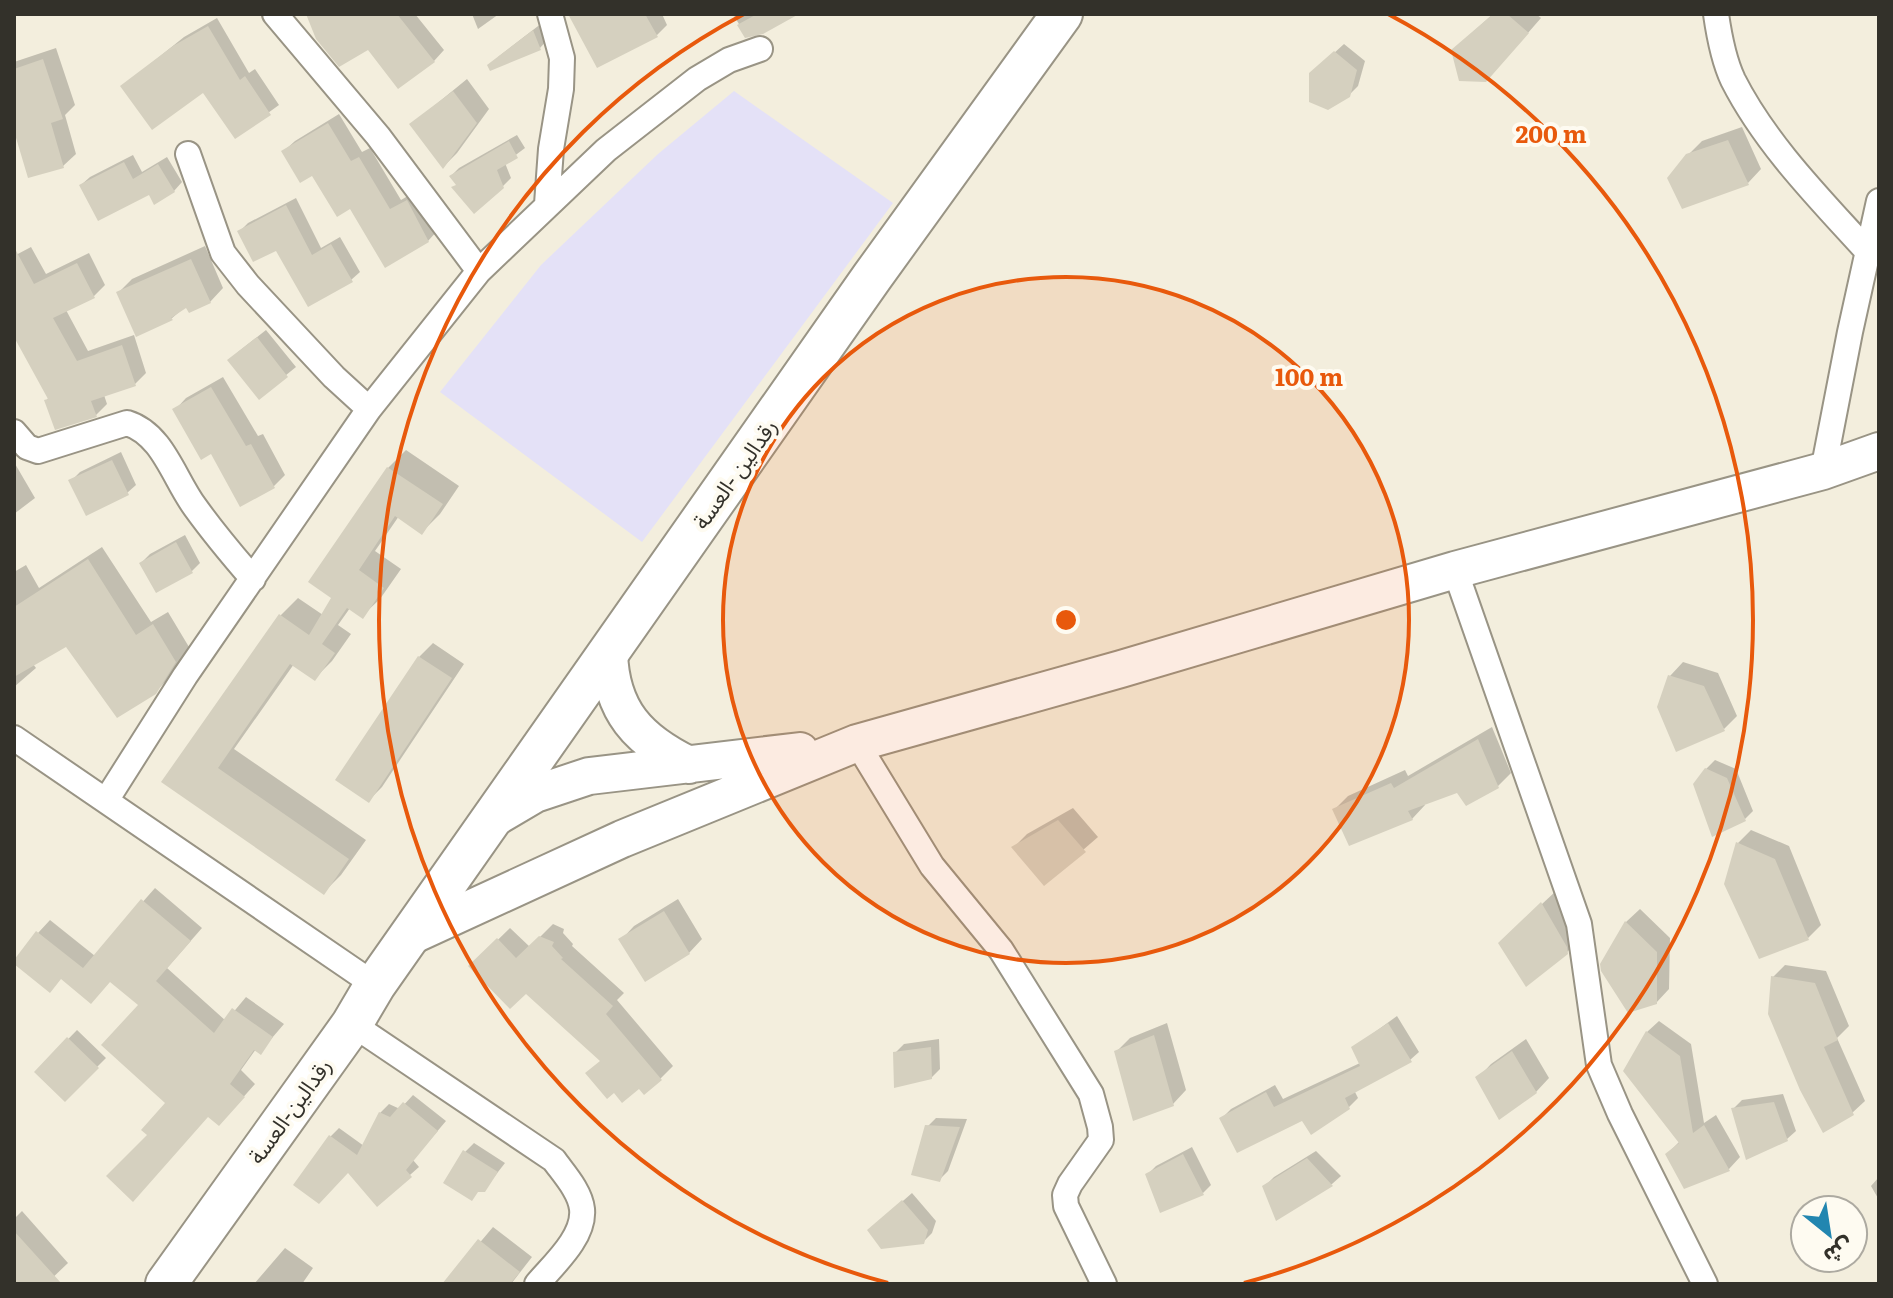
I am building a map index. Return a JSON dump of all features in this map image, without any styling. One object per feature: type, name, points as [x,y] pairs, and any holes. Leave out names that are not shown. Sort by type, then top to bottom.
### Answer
[{"type":"main road","name":"رقدالين -العسة","points":[[411,936],[872,277],[1062,14]]},
{"type":"main road","name":"رقدالين-العسة","points":[[166,1284],[352,1024],[375,985],[411,936]]},
{"type":"street","points":[[275,14],[378,136],[479,271]]},
{"type":"street","points":[[547,204],[562,58],[550,14]]},
{"type":"street","points":[[1716,14],[1732,79],[1769,136],[1806,184],[1868,252]]},
{"type":"street","points":[[107,799],[185,676],[369,409],[479,271],[606,150],[697,79],[729,60],[760,49]]},
{"type":"street","points":[[188,154],[223,253],[248,285],[314,356],[369,409]]},
{"type":"street","points":[[1823,471],[1879,201]]},
{"type":"street","points":[[14,432],[27,447],[38,451],[127,423],[140,427],[155,440],[193,505],[253,579]]},
{"type":"street","points":[[411,936],[622,839],[857,743],[1455,570],[1823,471],[1879,451]]},
{"type":"street","points":[[1455,570],[1579,924],[1599,1065],[1620,1114],[1705,1284]]},
{"type":"street","points":[[609,653],[610,678],[628,717],[660,751],[689,765]]},
{"type":"street","points":[[14,738],[375,985]]},
{"type":"street","points":[[491,820],[535,794],[577,779],[857,743]]},
{"type":"street","points":[[857,743],[932,866],[1001,950],[1091,1094],[1101,1140],[1065,1195],[1066,1206],[1104,1284]]},
{"type":"street","points":[[352,1024],[554,1160],[571,1183],[582,1210],[578,1230],[563,1254],[537,1284]]},
{"type":"shaded area","points":[[734,91],[893,203],[642,542],[440,392],[541,265],[658,154]]},
{"type":"building","points":[[306,14],[397,14],[435,62],[398,89],[368,50],[339,67],[316,39]]},
{"type":"building","points":[[568,14],[645,14],[658,37],[597,68]]},
{"type":"building","points":[[757,14],[799,14],[763,34],[745,38],[737,25]]},
{"type":"building","points":[[1493,14],[1507,14],[1529,33],[1486,82],[1459,81],[1451,50]]},
{"type":"building","points":[[208,26],[240,80],[245,76],[271,115],[235,139],[203,93],[152,130],[120,86],[173,46]]},
{"type":"building","points":[[533,30],[541,50],[490,71],[487,65]]},
{"type":"building","points":[[1334,51],[1357,70],[1350,97],[1328,110],[1309,102],[1309,73]]},
{"type":"building","points":[[43,59],[63,119],[51,123],[64,168],[28,178],[14,131],[14,69]]},
{"type":"building","points":[[453,91],[477,123],[443,169],[409,124]]},
{"type":"building","points":[[328,123],[351,161],[359,157],[390,209],[407,200],[429,242],[385,268],[350,209],[337,217],[312,176],[300,183],[281,151]]},
{"type":"building","points":[[1728,140],[1749,185],[1682,209],[1667,178],[1686,154]]},
{"type":"building","points":[[509,141],[518,158],[497,170],[504,188],[474,214],[451,187],[456,185],[449,176]]},
{"type":"building","points":[[124,162],[133,179],[158,164],[175,192],[154,205],[149,195],[98,221],[79,185]]},
{"type":"building","points":[[286,205],[312,255],[331,244],[353,282],[308,307],[276,251],[253,262],[237,231]]},
{"type":"building","points":[[14,247],[34,284],[77,263],[95,298],[53,318],[77,361],[122,345],[136,386],[91,401],[97,417],[55,430],[44,400],[48,399],[14,337]]},
{"type":"building","points":[[191,259],[211,303],[189,313],[186,308],[171,318],[173,320],[136,337],[116,292]]},
{"type":"building","points":[[257,337],[288,377],[259,400],[227,360]]},
{"type":"building","points":[[211,387],[246,446],[251,444],[275,488],[240,507],[211,454],[201,460],[172,409]]},
{"type":"building","points":[[112,460],[129,495],[86,516],[68,480]]},
{"type":"building","points":[[387,467],[443,504],[422,535],[395,516],[359,570],[384,588],[363,619],[347,608],[322,644],[335,653],[315,681],[290,664],[218,768],[349,859],[324,895],[161,782],[279,614],[309,635],[331,598],[308,582]]},
{"type":"building","points":[[176,542],[193,573],[156,593],[139,563]]},
{"type":"building","points":[[88,559],[136,635],[153,624],[176,662],[156,694],[117,718],[66,647],[14,677],[14,607]]},
{"type":"building","points":[[418,656],[452,678],[369,803],[335,780]]},
{"type":"building","points":[[1668,675],[1704,686],[1725,731],[1676,752],[1657,707]]},
{"type":"building","points":[[1478,739],[1499,788],[1466,806],[1457,793],[1408,811],[1413,820],[1349,846],[1332,809],[1391,783],[1394,788]]},
{"type":"building","points":[[1705,768],[1727,778],[1746,821],[1712,837],[1693,784]]},
{"type":"building","points":[[1058,820],[1086,852],[1044,886],[1011,847]]},
{"type":"building","points":[[1736,842],[1775,859],[1809,940],[1759,959],[1724,884]]},
{"type":"building","points":[[141,899],[191,941],[156,981],[214,1033],[232,1008],[273,1037],[261,1055],[254,1050],[230,1084],[245,1097],[219,1126],[208,1117],[133,1202],[106,1176],[147,1135],[141,1130],[165,1103],[101,1045],[138,1005],[110,982],[91,1004],[61,979],[50,993],[14,964],[14,960],[36,931],[83,968]]},
{"type":"building","points":[[1541,902],[1568,954],[1526,987],[1498,943]]},
{"type":"building","points":[[664,911],[690,954],[645,982],[618,939]]},
{"type":"building","points":[[1625,921],[1657,952],[1657,1004],[1628,1013],[1601,971],[1600,964]]},
{"type":"building","points":[[539,936],[554,942],[552,946],[561,959],[613,1006],[606,1014],[662,1080],[644,1095],[639,1089],[622,1103],[614,1093],[607,1099],[585,1073],[600,1061],[526,994],[510,1009],[468,966],[497,938],[516,958]]},
{"type":"building","points":[[1771,976],[1815,983],[1838,1040],[1824,1047],[1854,1115],[1823,1133],[1800,1090],[1768,1014]]},
{"type":"building","points":[[1388,1023],[1412,1062],[1345,1098],[1350,1109],[1311,1135],[1302,1121],[1237,1153],[1219,1118],[1266,1092],[1274,1107],[1360,1066],[1351,1047]]},
{"type":"building","points":[[1646,1031],[1680,1056],[1693,1133],[1704,1125],[1730,1171],[1684,1189],[1665,1154],[1679,1143],[1623,1071]]},
{"type":"building","points":[[1154,1035],[1174,1106],[1133,1121],[1114,1051]]},
{"type":"building","points":[[67,1037],[99,1068],[65,1102],[34,1072]]},
{"type":"building","points":[[931,1047],[932,1079],[894,1088],[893,1052]]},
{"type":"building","points":[[1512,1051],[1537,1093],[1499,1120],[1475,1077]]},
{"type":"building","points":[[403,1102],[438,1131],[406,1170],[412,1177],[377,1207],[348,1173],[319,1204],[293,1185],[329,1135],[357,1155],[379,1112],[390,1117]]},
{"type":"building","points":[[1774,1102],[1788,1141],[1746,1160],[1731,1108]]},
{"type":"building","points":[[925,1125],[960,1127],[940,1182],[911,1175]]},
{"type":"building","points":[[463,1150],[498,1172],[485,1192],[478,1192],[472,1201],[443,1183]]},
{"type":"building","points":[[1183,1154],[1204,1195],[1160,1213],[1145,1174]]},
{"type":"building","points":[[1307,1158],[1333,1186],[1276,1221],[1262,1186]]},
{"type":"building","points":[[902,1200],[928,1230],[924,1244],[881,1249],[867,1230]]},
{"type":"building","points":[[14,1231],[62,1284],[14,1284]]},
{"type":"building","points":[[478,1239],[520,1272],[510,1284],[442,1284]]}]
